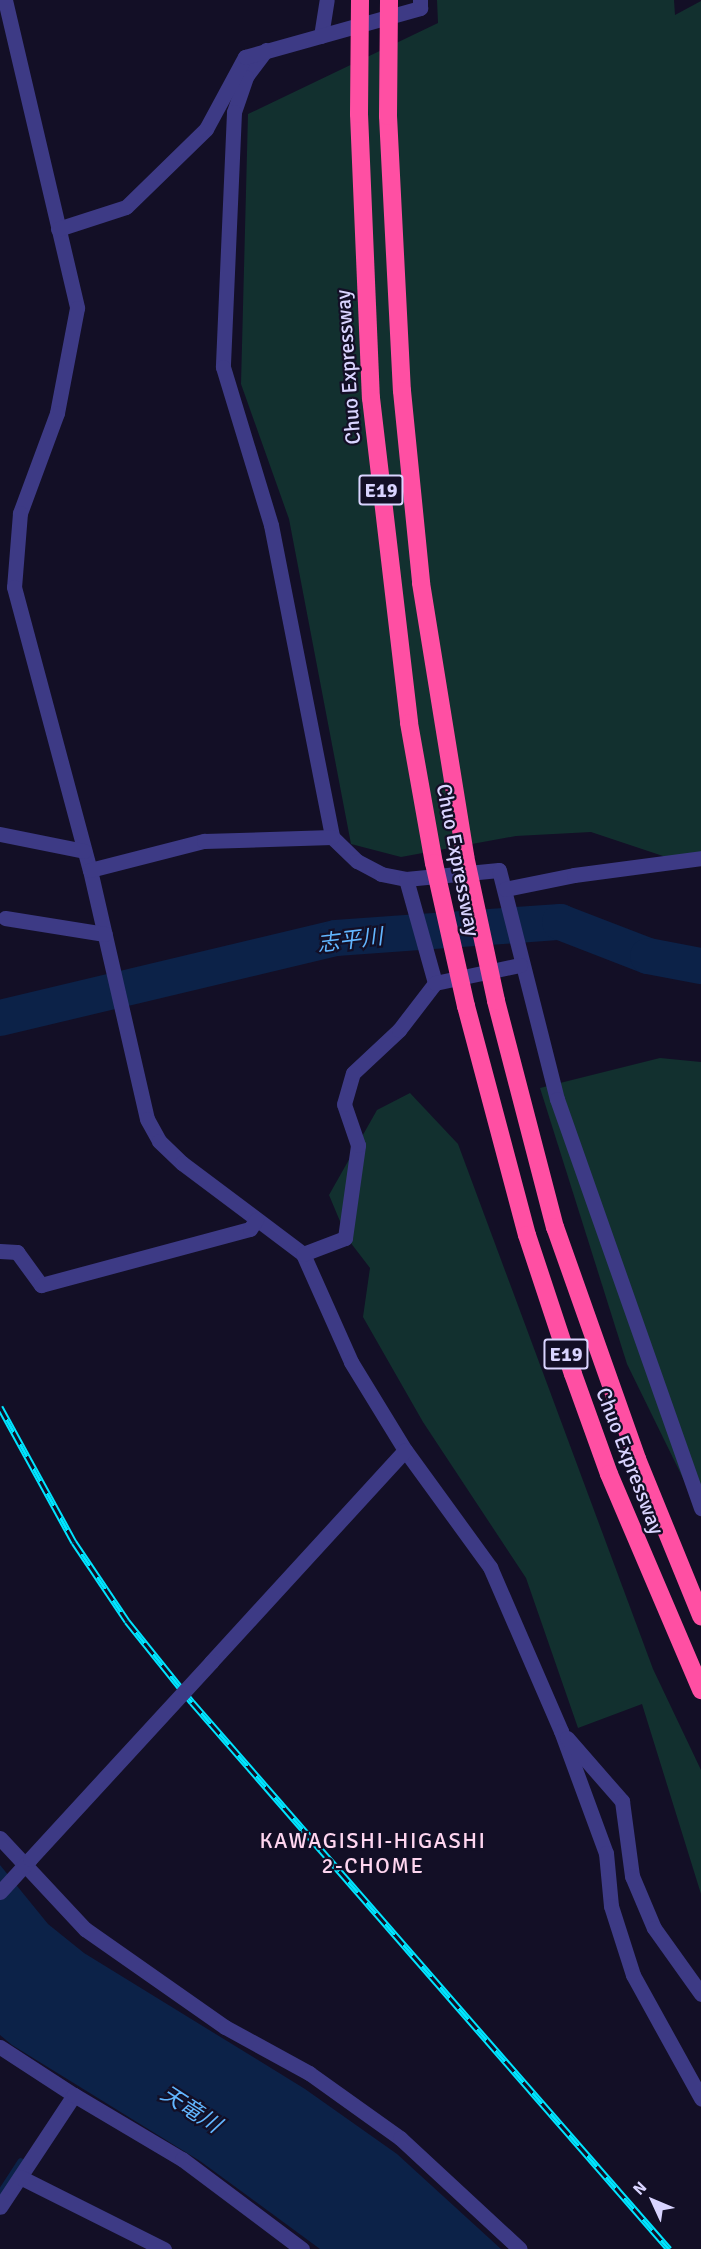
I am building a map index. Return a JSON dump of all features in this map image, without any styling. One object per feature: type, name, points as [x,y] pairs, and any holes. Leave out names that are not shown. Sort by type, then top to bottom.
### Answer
[{"type":"highway","name":"Chuo Expressway","points":[[360,0],[359,114],[371,398],[409,723],[434,863],[466,1006],[526,1234],[609,1474],[701,1690]]},
{"type":"highway","name":"Chuo Expressway","points":[[389,0],[388,116],[402,392],[420,571],[440,717],[465,856],[496,1001],[567,1261],[633,1449],[701,1616]]},
{"type":"street","points":[[5,0],[77,308],[57,413],[20,513],[14,587],[90,870],[147,1119],[159,1141],[182,1163],[303,1254],[351,1362],[405,1450],[490,1567],[561,1731],[606,1853],[611,1906],[633,1975],[701,2098]]},
{"type":"street","points":[[321,36],[327,0]]},
{"type":"street","points":[[58,229],[126,207],[206,129],[245,57],[420,8],[420,0]]},
{"type":"street","points":[[266,50],[246,77],[234,112],[223,368],[271,525],[332,837],[357,861],[381,874],[406,879],[499,870],[520,965],[557,1100],[701,1508]]},
{"type":"street","points":[[0,834],[84,850]]},
{"type":"street","points":[[90,870],[204,841],[332,837]]},
{"type":"street","points":[[505,889],[574,875],[701,858]]},
{"type":"street","points":[[406,879],[435,983]]},
{"type":"street","points":[[5,918],[105,934]]},
{"type":"street","points":[[303,1254],[345,1238],[358,1145],[344,1104],[353,1073],[399,1030],[435,983],[520,965]]},
{"type":"street","points":[[0,1251],[17,1252],[41,1285],[250,1229],[256,1220]]},
{"type":"street","points":[[0,1892],[405,1450]]},
{"type":"street","points":[[561,1731],[622,1801],[632,1876],[654,1928],[701,1994]]},
{"type":"street","points":[[0,1838],[23,1866],[85,1929],[225,2026],[309,2073],[400,2138],[520,2249]]},
{"type":"street","points":[[0,2048],[182,2159],[302,2249]]},
{"type":"street","points":[[0,2206],[74,2095]]},
{"type":"street","points":[[20,2177],[164,2249]]},
{"type":"street","points":[[277,2249],[286,2236]]},
{"type":"green space","points":[[437,0],[674,0],[675,15],[701,1],[701,862],[684,863],[591,832],[516,836],[401,857],[351,844],[289,519],[241,384],[248,114],[438,23]]},
{"type":"green space","points":[[660,1058],[701,1062],[701,1515],[627,1364],[540,1088]]},
{"type":"green space","points":[[410,1093],[458,1144],[653,1669],[701,1770],[701,1894],[642,1704],[578,1728],[526,1578],[423,1422],[363,1317],[370,1268],[347,1238],[329,1195],[377,1110]]},
{"type":"water","name":"天竜川","points":[[0,1865],[48,1924],[84,1953],[305,2089],[397,2154],[501,2249],[320,2249],[200,2161],[12,2045],[0,2035]]},
{"type":"waterway","name":"志平川","points":[[0,1018],[336,938],[560,922],[648,956],[701,966]]},
{"type":"waterway","points":[[0,2193],[21,2161]]},
{"type":"railway","points":[[0,1407],[74,1542],[127,1621],[192,1702],[669,2249]]},
{"type":"district","name":"KAWAGISHI-HIGASHI 2-CHOME","points":[[373,1853]]}]
